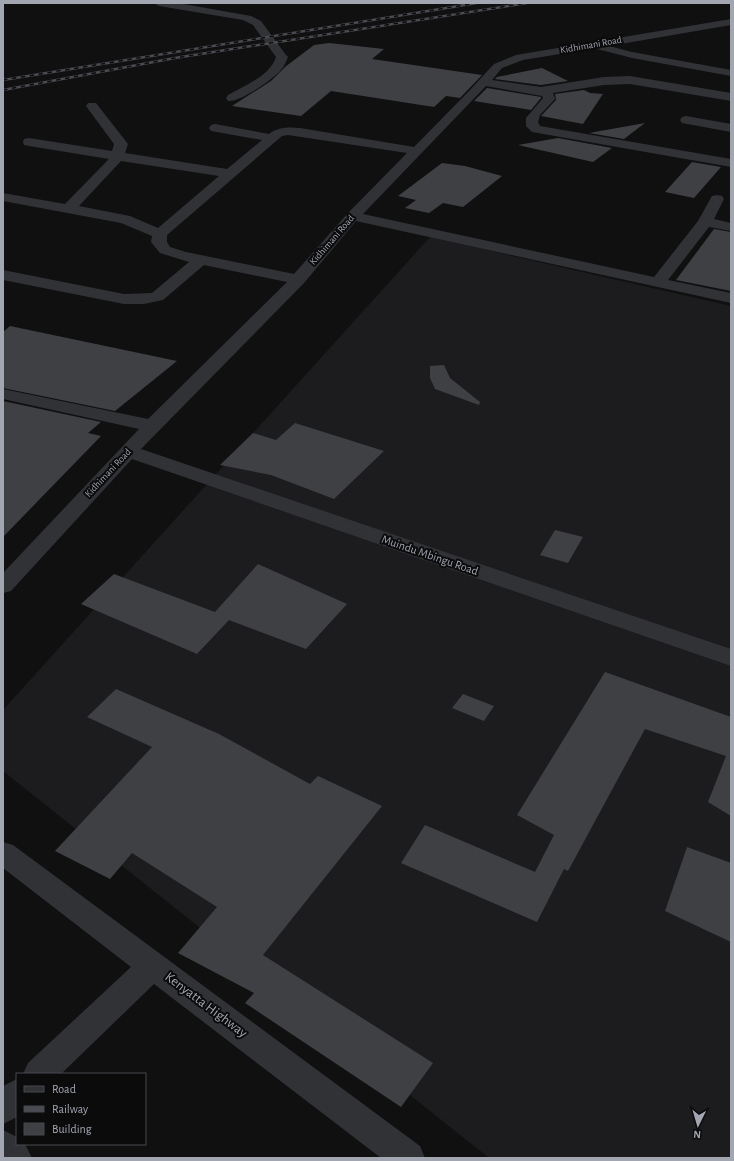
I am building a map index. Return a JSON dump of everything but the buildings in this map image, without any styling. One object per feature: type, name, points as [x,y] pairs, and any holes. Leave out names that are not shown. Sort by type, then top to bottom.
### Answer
[{"type":"street","points":[[159,3],[240,16],[257,23],[279,52],[282,57],[281,62],[271,74],[232,98]]},
{"type":"street","name":"Kidhimani Road","points":[[3,586],[152,426],[298,280],[353,216],[473,94],[498,66],[520,57],[731,22]]},
{"type":"street","points":[[594,45],[632,55],[730,73]]},
{"type":"street","points":[[541,91],[604,81],[630,80],[731,97]]},
{"type":"street","points":[[483,82],[541,91],[548,94],[549,99],[532,117],[531,122],[533,128],[536,129],[731,163]]},
{"type":"street","points":[[68,209],[118,155],[122,144],[92,106]]},
{"type":"street","points":[[686,120],[731,128]]},
{"type":"street","points":[[215,128],[272,138]]},
{"type":"street","points":[[298,280],[182,256],[165,250],[158,242],[160,234],[278,133],[288,131],[300,132],[417,151]]},
{"type":"street","points":[[29,142],[230,174]]},
{"type":"street","points":[[3,196],[125,220],[160,234]]},
{"type":"street","points":[[658,282],[705,222],[717,199]]},
{"type":"street","points":[[353,216],[731,298]]},
{"type":"street","points":[[705,222],[731,227]]},
{"type":"street","points":[[3,275],[124,298],[142,300],[157,297],[201,260]]},
{"type":"street","points":[[3,394],[152,426]]},
{"type":"street","name":"Muindu Mbingu Road","points":[[128,451],[731,658]]},
{"type":"street","name":"Kenyatta Highway","points":[[3,853],[408,1158]]},
{"type":"street","points":[[40,1073],[153,966]]},
{"type":"street","points":[[3,1108],[16,1096]]},
{"type":"street","points":[[3,1147],[15,1158]]},
{"type":"shaded area","points":[[430,237],[731,306],[731,1158],[489,1158],[3,771],[3,710]]},
{"type":"railway","points":[[3,80],[477,3]]},
{"type":"railway","points":[[3,90],[175,58],[527,3]]}]
